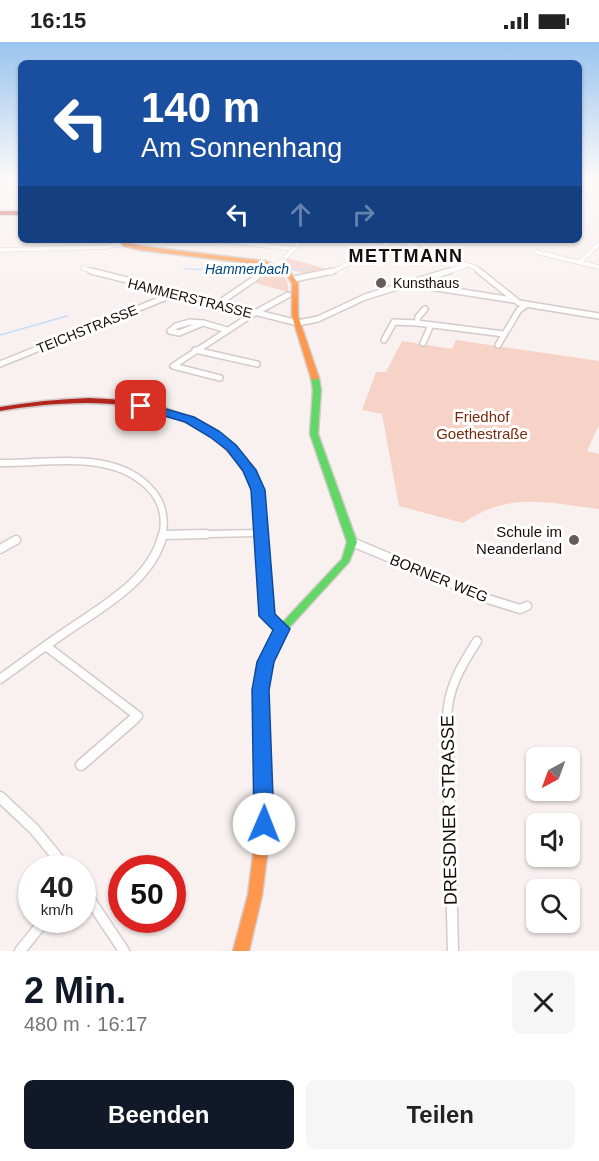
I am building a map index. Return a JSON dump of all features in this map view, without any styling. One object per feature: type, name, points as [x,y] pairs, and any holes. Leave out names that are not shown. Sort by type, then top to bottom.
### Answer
[{"type":"main road","points":[[124,243],[160,251],[262,263],[291,276],[296,289],[293,308],[314,370],[317,390],[314,434],[352,542],[346,560],[282,629],[266,662],[260,690],[264,824],[255,895],[241,951]]},
{"type":"main road","points":[[0,409],[46,400],[83,399],[141,406],[190,420],[231,447],[249,470],[258,490],[267,616],[282,629]]},
{"type":"street","points":[[0,250],[106,247],[117,243]]},
{"type":"street","points":[[255,243],[294,249]]},
{"type":"street","points":[[286,257],[299,243]]},
{"type":"street","points":[[291,276],[327,274],[388,243]]},
{"type":"street","points":[[408,243],[465,266]]},
{"type":"street","points":[[580,262],[599,244]]},
{"type":"street","points":[[536,252],[599,267]]},
{"type":"street","points":[[298,323],[310,322],[365,297],[465,266],[473,266],[484,273],[514,300]]},
{"type":"street","name":"HAMMERSTRASSE","points":[[83,268],[216,305],[298,323]]},
{"type":"street","points":[[216,305],[257,277]]},
{"type":"street","points":[[409,284],[599,316]]},
{"type":"street","name":"TEICHSTRASSE","points":[[2,363],[174,294]]},
{"type":"street","points":[[220,378],[173,366],[226,330],[288,295]]},
{"type":"street","points":[[498,345],[519,310],[526,305]]},
{"type":"street","points":[[417,323],[418,317],[425,309]]},
{"type":"street","points":[[203,323],[179,333],[170,332],[188,322],[203,323],[226,330]]},
{"type":"street","points":[[384,340],[394,322],[504,334]]},
{"type":"street","points":[[423,344],[431,325]]},
{"type":"street","points":[[195,350],[257,364]]},
{"type":"street","points":[[0,464],[76,461],[123,471],[138,478],[157,495],[164,513],[163,535],[150,563],[127,589],[0,679]]},
{"type":"street","points":[[163,535],[260,533]]},
{"type":"street","points":[[0,549],[16,540]]},
{"type":"street","name":"BORNER WEG","points":[[352,542],[488,599],[520,609],[528,606]]},
{"type":"street","name":"DRESDNER STRASSE","points":[[453,951],[447,707],[455,676],[477,641]]},
{"type":"street","points":[[46,646],[138,716],[81,765]]},
{"type":"street","points":[[0,796],[34,829],[55,855]]},
{"type":"street","points":[[96,909],[124,951]]},
{"type":"street","points":[[20,951],[35,933]]},
{"type":"green space","points":[[288,258],[330,270],[300,272],[281,265]]},
{"type":"green space","points":[[273,270],[285,278],[288,292],[255,283],[263,278],[261,276]]},
{"type":"green space","name":"Friedhof Goethestraße","points":[[456,340],[599,361],[599,425],[587,451],[599,454],[599,509],[546,502],[513,503],[497,506],[463,523],[399,506],[382,414],[362,410],[376,372],[386,372],[402,341],[452,349]]},
{"type":"waterway","name":"Hammerbach","points":[[184,269],[280,271]]},
{"type":"waterway","name":"Hammerbach","points":[[286,270],[311,269]]},
{"type":"waterway","name":"Hammerbach","points":[[0,335],[67,316]]},
{"type":"traffic: fast","points":[[260,705],[264,669],[282,629],[346,560],[352,542],[314,434],[317,390],[315,378]]},
{"type":"traffic: fast","points":[[259,497],[267,616],[282,629]]},
{"type":"traffic: slow","points":[[123,243],[140,248],[265,263],[288,273],[295,283],[295,316],[315,378]]},
{"type":"traffic: slow","points":[[241,951],[255,895],[264,824],[260,705]]},
{"type":"traffic: jam","points":[[0,409],[29,404],[89,400],[150,407],[178,416],[205,429],[229,447],[247,470],[259,497]]},
{"type":"place","name":"Kunsthaus","points":[[381,283]]},
{"type":"place","name":"Schule im Neanderland","points":[[574,540]]},
{"type":"district","name":"METTMANN","points":[[406,256]]},
{"type":"route","points":[[141,406],[172,413],[214,434],[231,447],[249,470],[258,490],[267,616],[270,621],[282,629],[266,662],[260,690],[265,794],[264,824]]}]
